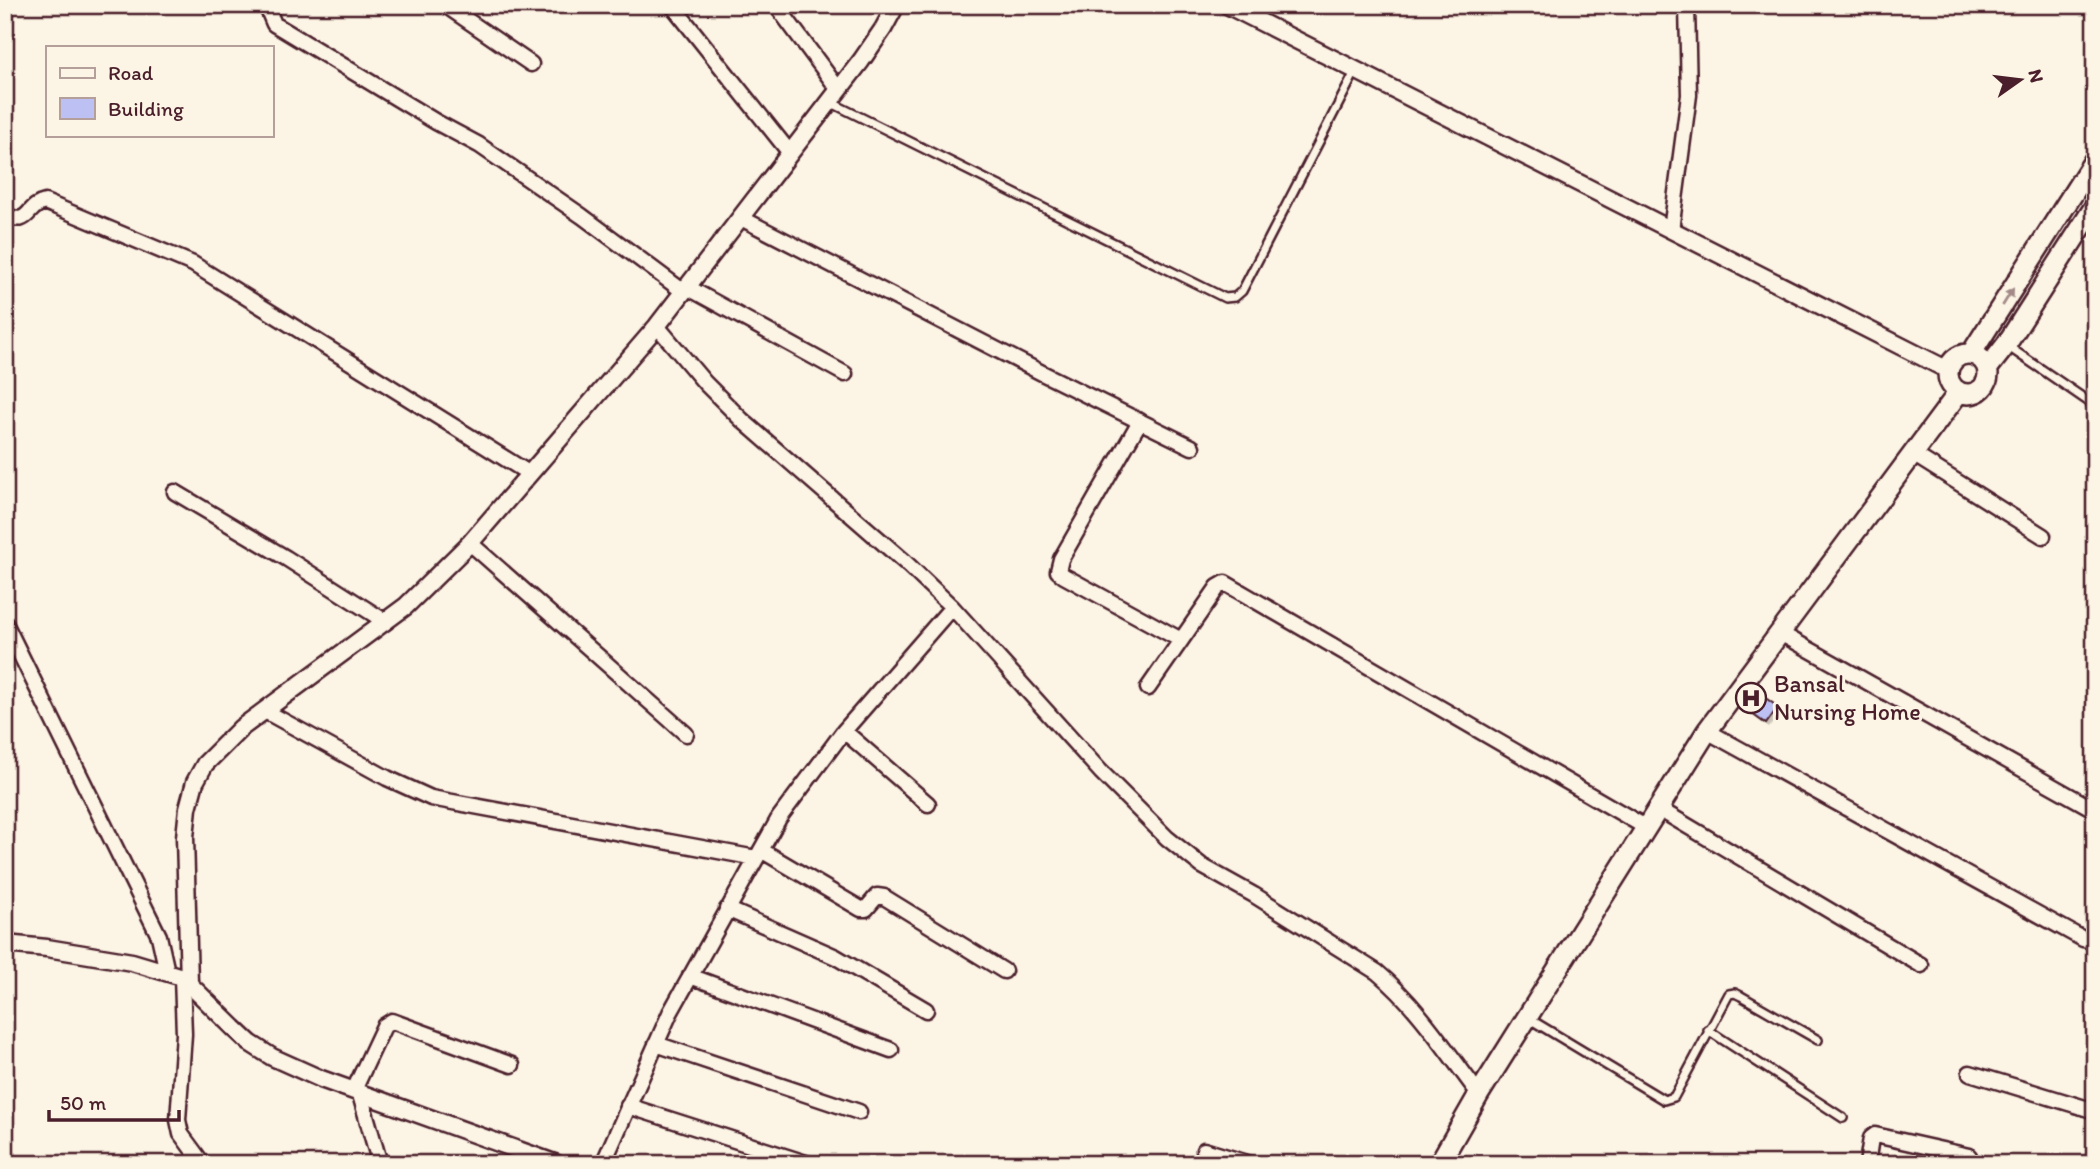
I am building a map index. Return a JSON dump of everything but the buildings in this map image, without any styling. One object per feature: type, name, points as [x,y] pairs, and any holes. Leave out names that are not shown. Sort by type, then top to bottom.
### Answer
[{"type":"main road","points":[[1971,354],[2095,159]]},
{"type":"main road","points":[[1988,368],[2006,345],[2095,206]]},
{"type":"main road","points":[[1971,354],[1981,358],[1988,368],[1988,380],[1981,390],[1970,394],[1959,392],[1949,380],[1948,370],[1954,359],[1971,354]]},
{"type":"main road","points":[[1439,1164],[1479,1094],[1707,731],[1959,392]]},
{"type":"street","points":[[266,5],[274,24],[479,145],[685,289],[845,374]]},
{"type":"street","points":[[445,5],[530,64]]},
{"type":"street","points":[[672,5],[790,153]]},
{"type":"street","points":[[776,5],[834,95]]},
{"type":"street","points":[[203,1164],[181,1134],[178,1120],[183,1042],[179,977],[185,837],[188,808],[195,782],[205,764],[218,749],[265,711],[386,622],[470,544],[657,326],[876,40],[896,5]]},
{"type":"street","points":[[1227,5],[1948,370]]},
{"type":"street","points":[[1671,230],[1689,95],[1687,5]]},
{"type":"street","points":[[5,215],[23,219],[39,203],[45,202],[179,256],[530,474]]},
{"type":"street","points":[[741,218],[1192,447]]},
{"type":"street","points":[[657,326],[705,383],[742,420],[905,562],[952,607],[1101,772],[1167,838],[1202,866],[1254,895],[1377,972],[1412,1006],[1479,1094]]},
{"type":"street","points":[[1140,421],[1060,559],[1058,571],[1181,640]]},
{"type":"street","points":[[1913,454],[2043,536]]},
{"type":"street","points":[[175,492],[386,622]]},
{"type":"street","points":[[470,544],[686,734]]},
{"type":"street","points":[[1148,688],[1218,587],[1225,583],[1647,828]]},
{"type":"street","points":[[603,1164],[656,1044],[690,976],[797,791],[844,730],[952,607]]},
{"type":"street","points":[[5,623],[179,977],[250,1043],[295,1068],[557,1164]]},
{"type":"street","points":[[1780,633],[2095,810]]},
{"type":"street","points":[[265,711],[387,778],[431,798],[759,854],[861,909],[866,909],[877,896],[884,897],[1004,971]]},
{"type":"street","points":[[844,730],[928,804]]},
{"type":"street","points":[[1707,731],[2083,939],[2090,940],[2095,933]]},
{"type":"street","points":[[1659,809],[1922,965]]},
{"type":"street","points":[[727,909],[836,957],[926,1010]]},
{"type":"street","points":[[5,944],[120,960],[179,977]]},
{"type":"street","points":[[690,976],[891,1051]]},
{"type":"street","points":[[380,1164],[356,1091],[384,1026],[392,1021],[512,1065]]},
{"type":"street","points":[[656,1044],[859,1112]]},
{"type":"street","points":[[1970,1073],[2095,1111]]},
{"type":"street","points":[[628,1106],[809,1164]]},
{"type":"street","points":[[1867,1164],[1871,1138],[1875,1135],[1969,1156]]},
{"type":"street","points":[[1204,1150],[1251,1164]]},
{"type":"lane","points":[[834,95],[1225,298],[1235,297],[1242,290],[1356,70]]},
{"type":"lane","points":[[2006,345],[2095,406]]},
{"type":"lane","points":[[1528,1017],[1664,1100],[1674,1097],[1725,998],[1735,993],[1818,1040]]},
{"type":"lane","points":[[1708,1030],[1843,1118]]},
{"type":"place","name":"Bansal Nursing Home","points":[[1751,698]]}]
